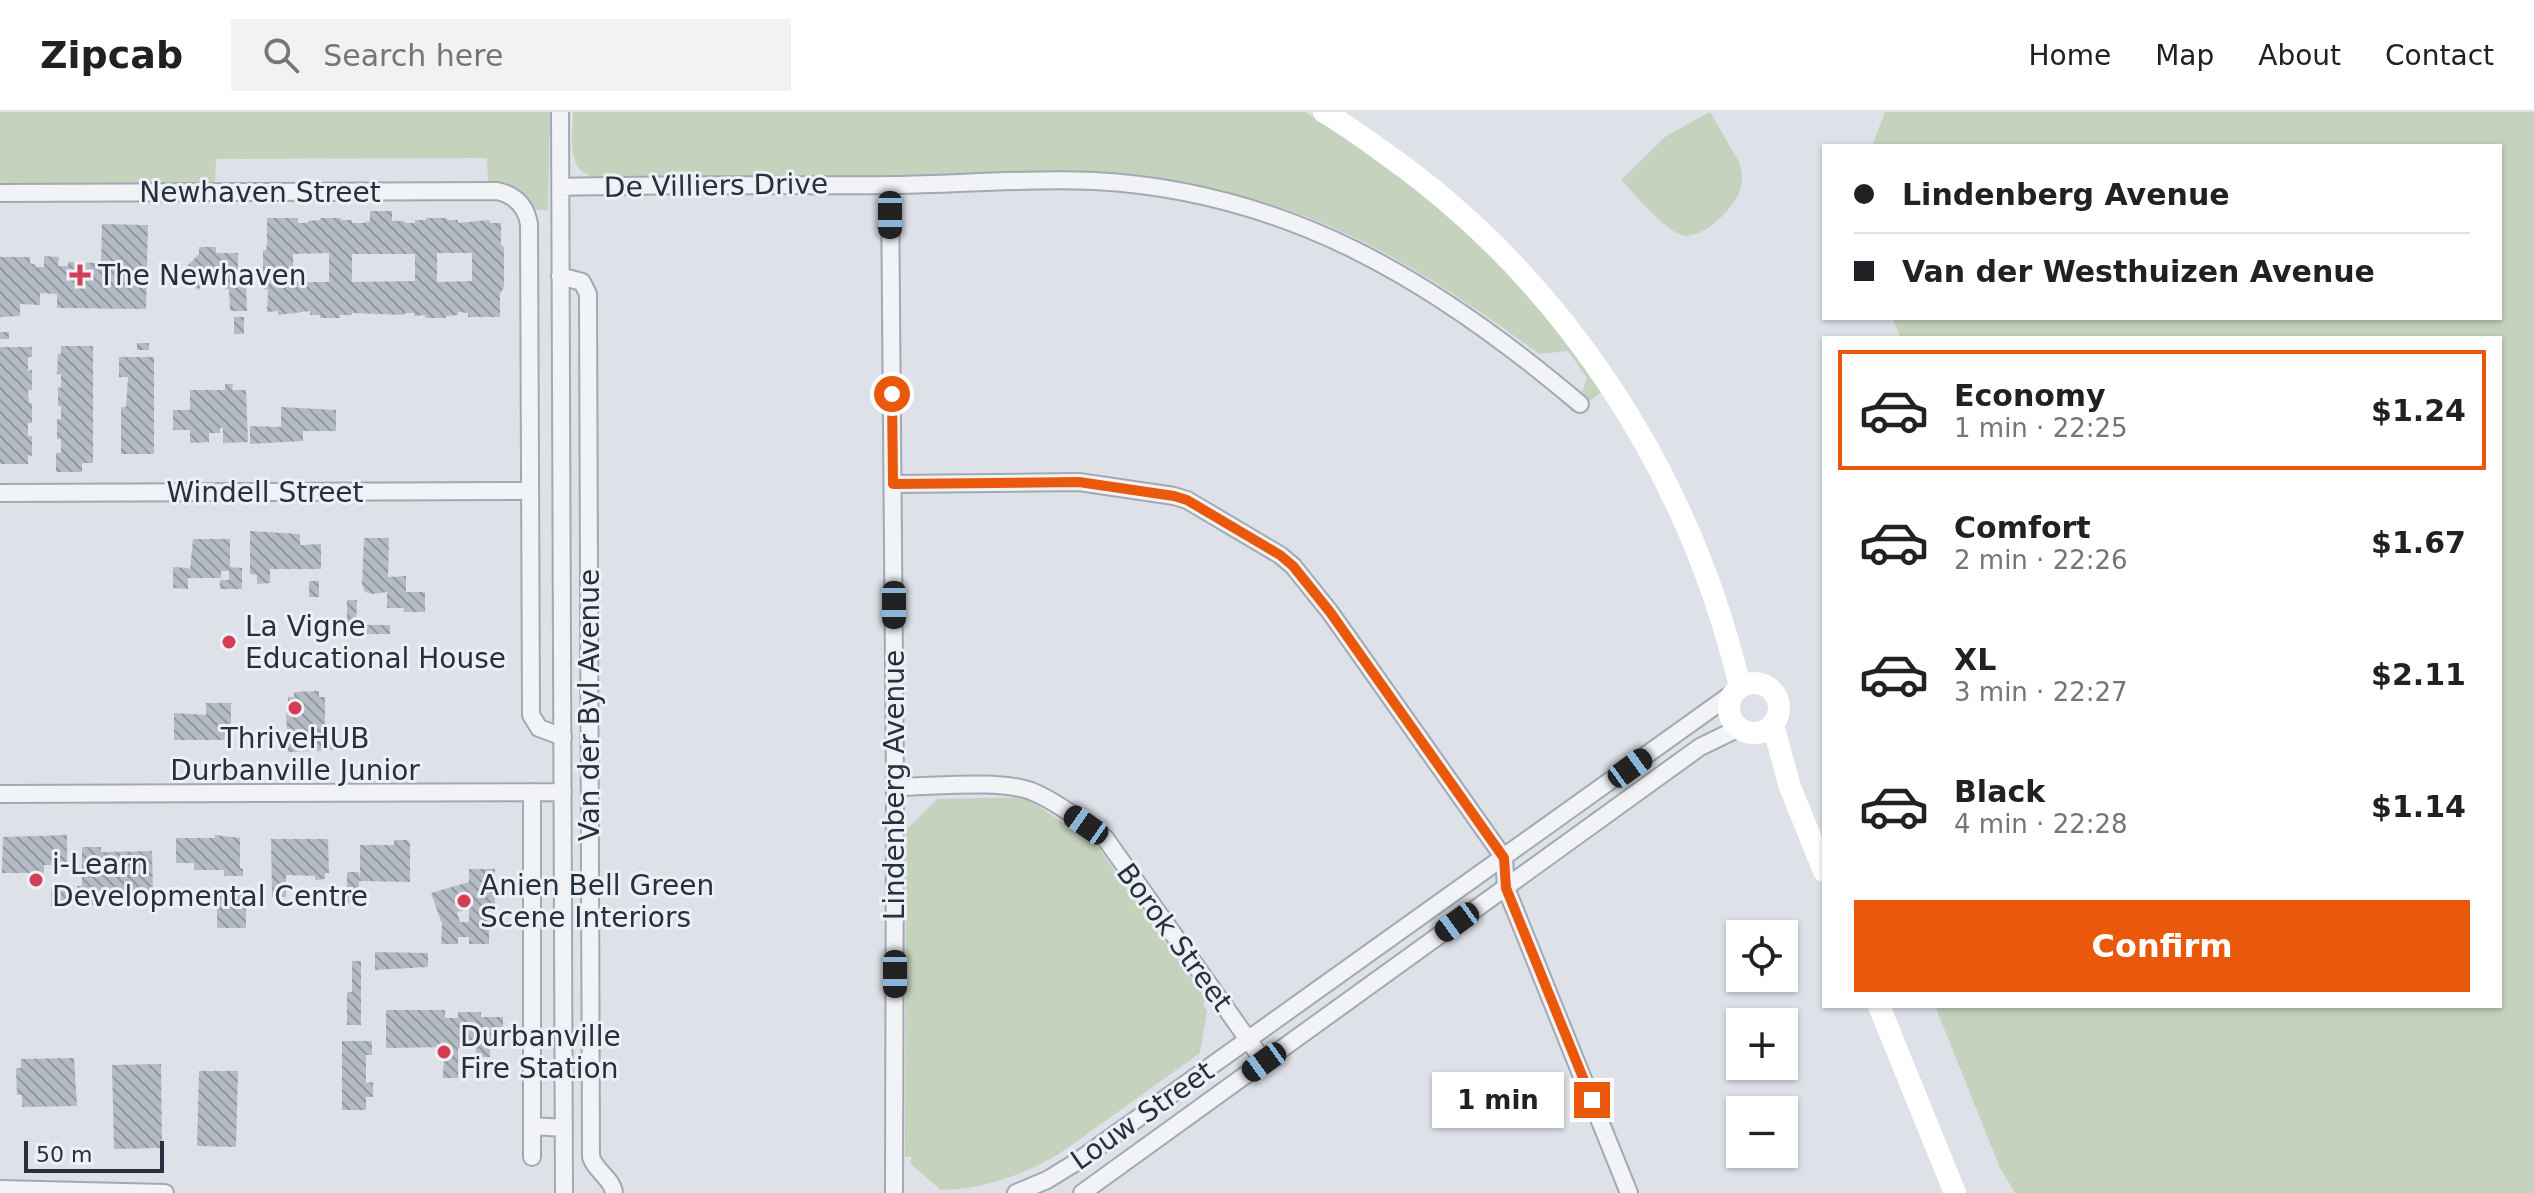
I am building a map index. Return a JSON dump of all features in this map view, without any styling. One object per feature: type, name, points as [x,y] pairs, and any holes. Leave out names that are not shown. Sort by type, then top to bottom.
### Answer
[{"type":"street","name":"Van der Byl Avenue","points":[[560,112],[564,1193]]},
{"type":"street","points":[[1332,114],[1414,173],[1468,219],[1520,271],[1576,337],[1611,387],[1652,455],[1727,630],[1744,687],[1729,712],[1755,729],[1790,787],[1822,866]]},
{"type":"street","name":"De Villiers Drive","points":[[560,187],[1094,181],[1185,191],[1262,212],[1337,241],[1422,285],[1502,340],[1580,404]]},
{"type":"street","name":"Lindenberg Avenue","points":[[890,185],[895,787],[894,1193]]},
{"type":"street","name":"Newhaven Street","points":[[0,193],[497,191],[517,200]]},
{"type":"street","name":"Van der Byl Avenue","points":[[517,200],[529,224],[531,715],[539,728],[563,737]]},
{"type":"street","name":"Van der Byl Avenue","points":[[560,276],[582,282],[588,294],[591,1157],[613,1185],[614,1193]]},
{"type":"street","points":[[893,484],[1079,482],[1174,496],[1187,500],[1280,555],[1293,566],[1330,612],[1504,858],[1506,888],[1623,1190]]},
{"type":"street","name":"Windell Street","points":[[0,493],[530,491]]},
{"type":"street","points":[[1744,687],[1770,688],[1779,702],[1780,710],[1755,729]]},
{"type":"street","name":"Louw Street","points":[[1016,1193],[1063,1171],[1744,687]]},
{"type":"street","name":"Louw Street","points":[[1082,1193],[1700,747],[1755,729]]},
{"type":"street","name":"Borok Street","points":[[895,787],[1010,786],[1032,792],[1105,838],[1264,1062]]},
{"type":"street","points":[[532,792],[532,1157]]},
{"type":"street","points":[[0,794],[563,792]]},
{"type":"street","points":[[1880,1008],[1955,1193]]},
{"type":"street","points":[[532,1126],[564,1128]]},
{"type":"street","points":[[0,1189],[165,1193]]},
{"type":"green space","points":[[0,112],[550,112],[548,210],[536,210],[522,193],[503,183],[488,181],[487,158],[216,159],[215,183],[0,183]]},
{"type":"green space","points":[[573,112],[1305,112],[1385,162],[1457,221],[1538,304],[1603,391],[1590,401],[1582,392],[1587,378],[1568,351],[1539,354],[1415,270],[1348,235],[1261,201],[1129,176],[596,177],[579,169],[575,161]]},
{"type":"green space","points":[[1710,112],[1739,162],[1741,187],[1733,203],[1718,220],[1699,233],[1682,235],[1658,219],[1621,180],[1666,136]]},
{"type":"green space","points":[[1885,112],[2534,112],[2534,1193],[2015,1193],[2000,1168],[1936,1008],[2502,1008],[2502,336],[1900,336],[1893,320],[2502,320],[2502,144],[1873,144]]},
{"type":"green space","points":[[1024,797],[1096,844],[1207,1001],[1203,1004],[1207,1011],[1200,1053],[1045,1162],[987,1184],[941,1190],[911,1164],[911,1157],[905,1157],[906,830],[937,799]]},
{"type":"building","points":[[370,211],[392,211],[392,221],[404,223],[415,223],[415,220],[426,218],[447,218],[458,220],[458,223],[489,220],[490,223],[501,223],[504,287],[500,294],[500,317],[468,317],[468,313],[458,312],[458,315],[446,318],[425,318],[425,315],[414,316],[414,313],[352,313],[340,315],[340,318],[320,318],[320,315],[310,315],[310,311],[278,315],[278,311],[267,312],[268,290],[263,288],[263,250],[266,250],[267,244],[267,218],[298,218],[298,223],[320,218],[341,218],[352,220],[352,223],[370,221]],"holes":[[[329,253],[329,282],[293,282],[293,254]],[[437,253],[472,253],[472,281],[437,282]],[[352,254],[415,254],[415,281],[352,282]]]},
{"type":"building","points":[[102,224],[148,225],[146,309],[57,308],[57,294],[40,293],[40,305],[20,304],[20,316],[0,317],[0,257],[30,257],[30,263],[35,267],[44,267],[44,256],[59,257],[58,266],[68,266],[68,262],[101,263]]},
{"type":"building","points":[[199,247],[216,247],[216,253],[238,253],[238,276],[243,276],[243,283],[246,283],[247,311],[230,311],[226,279],[209,279],[198,290],[180,273],[199,254]]},
{"type":"building","points":[[234,317],[244,317],[244,334],[234,334]]},
{"type":"building","points":[[0,332],[9,332],[9,339],[0,339]]},
{"type":"building","points":[[137,343],[149,343],[149,350],[137,350]]},
{"type":"building","points":[[61,346],[93,346],[93,463],[82,463],[82,472],[56,472],[56,453],[61,453],[57,419],[61,419],[58,387],[61,388],[61,374],[57,374]]},
{"type":"building","points":[[0,347],[32,347],[32,357],[28,357],[28,371],[32,370],[32,390],[28,390],[29,403],[32,403],[32,423],[28,423],[28,436],[32,436],[32,456],[28,455],[28,464],[0,464]]},
{"type":"building","points":[[119,357],[154,357],[154,454],[121,454],[121,407],[126,407],[128,377],[119,377]]},
{"type":"building","points":[[225,384],[233,384],[232,390],[246,390],[248,442],[223,443],[223,428],[220,428],[220,433],[209,433],[209,442],[190,443],[190,430],[173,430],[173,410],[190,410],[190,390],[225,390]]},
{"type":"building","points":[[281,407],[336,410],[336,431],[303,431],[303,441],[250,444],[250,426],[281,427]]},
{"type":"building","points":[[250,531],[300,534],[300,545],[321,544],[321,569],[270,569],[270,583],[257,584],[257,575],[250,574]]},
{"type":"building","points":[[364,538],[389,538],[388,577],[406,576],[406,592],[425,592],[425,612],[387,608],[387,592],[365,592],[362,584]]},
{"type":"building","points":[[193,539],[230,539],[230,567],[242,568],[242,589],[220,589],[220,580],[229,580],[229,571],[221,571],[221,578],[188,578],[188,589],[173,588],[173,567],[189,568],[190,571]]},
{"type":"building","points":[[309,581],[319,581],[319,597],[309,597]]},
{"type":"building","points":[[347,600],[357,600],[356,625],[390,625],[390,634],[347,634]]},
{"type":"building","points":[[319,691],[319,697],[325,697],[325,740],[334,740],[334,750],[288,752],[288,697],[294,697],[294,692]]},
{"type":"building","points":[[206,703],[231,703],[231,740],[174,740],[174,713],[206,715]]},
{"type":"building","points":[[67,835],[67,865],[44,865],[44,873],[38,872],[38,875],[32,876],[31,873],[2,873],[3,837]]},
{"type":"building","points":[[215,835],[240,838],[243,876],[224,876],[224,870],[194,870],[194,863],[176,863],[176,838],[215,838]]},
{"type":"building","points":[[271,839],[328,839],[329,873],[325,873],[325,879],[315,880],[315,876],[286,875],[286,897],[272,897]]},
{"type":"building","points":[[394,840],[408,840],[410,844],[410,882],[359,881],[359,903],[347,903],[347,872],[359,872],[360,880],[360,845],[394,845]]},
{"type":"building","points":[[82,847],[101,847],[101,852],[152,851],[153,891],[95,891],[95,905],[77,905],[77,886],[82,886]]},
{"type":"building","name":"Anien Bell Green Scene Interiors","points":[[469,869],[495,869],[495,917],[493,925],[489,925],[489,944],[469,944],[469,937],[458,937],[458,944],[441,944],[442,924],[431,893],[469,882]],"holes":[[[469,909],[469,922],[460,922],[457,912]]]},
{"type":"building","points":[[51,889],[70,889],[70,906],[51,907]]},
{"type":"building","points":[[217,894],[246,894],[246,928],[217,928]]},
{"type":"building","points":[[375,952],[428,953],[428,967],[375,970]]},
{"type":"building","points":[[352,961],[361,961],[361,1025],[347,1025],[347,992],[352,992]]},
{"type":"building","points":[[386,1010],[445,1010],[445,1018],[458,1018],[458,1012],[481,1012],[481,1017],[503,1017],[503,1047],[490,1048],[490,1057],[476,1057],[476,1048],[458,1048],[458,1078],[443,1078],[444,1047],[386,1048]]},
{"type":"building","points":[[342,1041],[372,1041],[372,1055],[366,1055],[366,1083],[373,1082],[373,1097],[366,1097],[366,1110],[342,1110]]},
{"type":"building","points":[[74,1058],[77,1106],[22,1107],[22,1095],[17,1095],[16,1068],[21,1068],[21,1059]]},
{"type":"building","points":[[161,1064],[162,1148],[114,1149],[112,1065]]},
{"type":"building","points":[[199,1071],[238,1071],[236,1147],[197,1146]]},
{"type":"place","name":"The Newhaven","points":[[80,275]]},
{"type":"place","name":"La Vigne Educational House","points":[[229,642]]},
{"type":"place","name":"ThriveHUB Durbanville Junior","points":[[295,708]]},
{"type":"place","name":"i-Learn Developmental Centre","points":[[36,880]]},
{"type":"place","name":"Anien Bell Green Scene Interiors","points":[[464,901]]},
{"type":"place","name":"Durbanville Fire Station","points":[[444,1052]]},
{"type":"route","points":[[892,394],[893,484],[1079,482],[1174,496],[1187,500],[1280,555],[1293,566],[1330,612],[1504,858],[1506,888],[1592,1100]]}]
